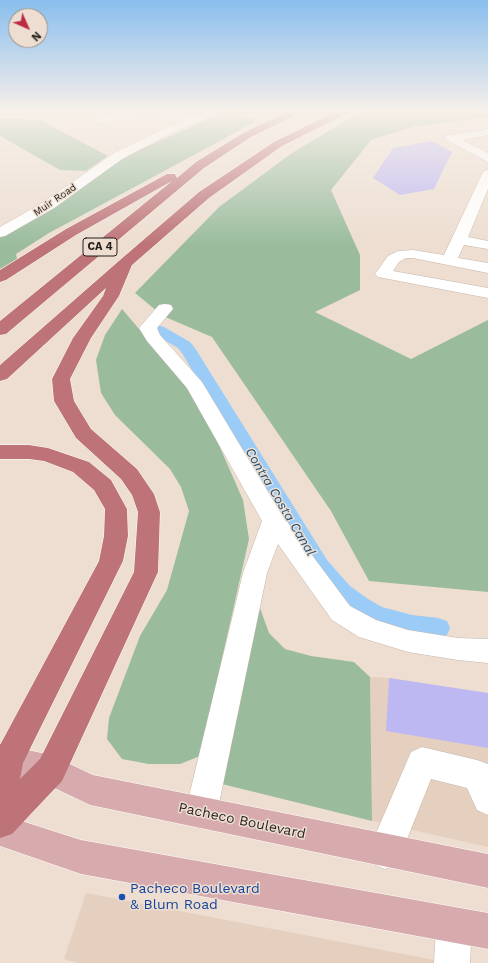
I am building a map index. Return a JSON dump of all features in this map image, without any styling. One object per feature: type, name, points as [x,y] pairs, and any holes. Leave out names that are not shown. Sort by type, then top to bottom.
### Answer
[{"type":"highway","name":"CA 4","points":[[0,330],[200,165],[214,156]]},
{"type":"highway","name":"CA 4","points":[[0,375],[125,263],[204,195],[261,156]]},
{"type":"highway","points":[[0,277],[71,232],[164,180],[200,165]]},
{"type":"highway","points":[[0,822],[51,770],[146,572],[149,512],[143,494],[129,474],[83,433],[64,401],[61,380],[82,338],[111,296],[125,263]]},
{"type":"highway","points":[[0,452],[29,452],[48,455],[81,467],[103,485],[116,509],[116,536],[111,561],[4,760],[0,800]]},
{"type":"main road","name":"Pacheco Boulevard","points":[[4,760],[51,770],[90,790],[385,852],[488,871]]},
{"type":"main road","points":[[0,830],[81,857],[471,928]]},
{"type":"street","name":"Muir Road","points":[[0,224],[19,215],[42,201],[110,156]]},
{"type":"street","name":"Muir Road","points":[[0,233],[50,205],[118,156]]},
{"type":"street","points":[[448,261],[458,244],[488,176]]},
{"type":"street","points":[[458,244],[488,245]]},
{"type":"street","points":[[458,244],[488,253]]},
{"type":"street","points":[[488,268],[413,254],[403,254],[393,259],[383,274],[488,293]]},
{"type":"street","points":[[165,309],[148,328],[152,337],[195,386],[274,520],[341,613],[368,629],[408,641],[458,649],[488,651]]},
{"type":"street","points":[[201,813],[255,573],[274,520]]},
{"type":"street","points":[[385,852],[422,762],[477,775],[488,799]]},
{"type":"street","points":[[452,963],[471,928]]},
{"type":"shaded area","points":[[370,677],[389,678],[488,693],[488,847],[372,821]]},
{"type":"shaded area","points":[[86,893],[450,963],[78,963],[64,959]]},
{"type":"green space","points":[[35,156],[108,156],[86,171],[60,170]]},
{"type":"green space","points":[[126,156],[192,156],[49,233],[16,254],[17,259],[0,269],[0,237],[33,220]]},
{"type":"green space","points":[[288,156],[358,156],[331,190],[360,255],[360,290],[315,312],[411,359],[488,320],[488,592],[369,581],[331,511],[212,337],[163,316],[135,293],[219,207]]},
{"type":"green space","points":[[122,309],[186,384],[218,443],[243,500],[249,539],[200,756],[180,764],[149,764],[122,759],[107,739],[109,718],[140,636],[167,590],[189,511],[181,487],[170,469],[115,415],[101,393],[96,360],[105,335]]},
{"type":"green space","points":[[260,608],[269,633],[285,649],[311,656],[354,662],[370,677],[372,821],[222,784]]},
{"type":"building","points":[[388,156],[450,156],[434,189],[400,195],[373,178]]},
{"type":"building","points":[[389,678],[488,693],[488,748],[386,731]]},
{"type":"waterway","name":"Contra Costa Canal","points":[[158,330],[184,345],[189,351],[319,566],[342,592],[360,606],[376,615],[412,625],[438,628]]},
{"type":"place","name":"Pacheco Boulevard & Blum Road","points":[[122,897]]}]
